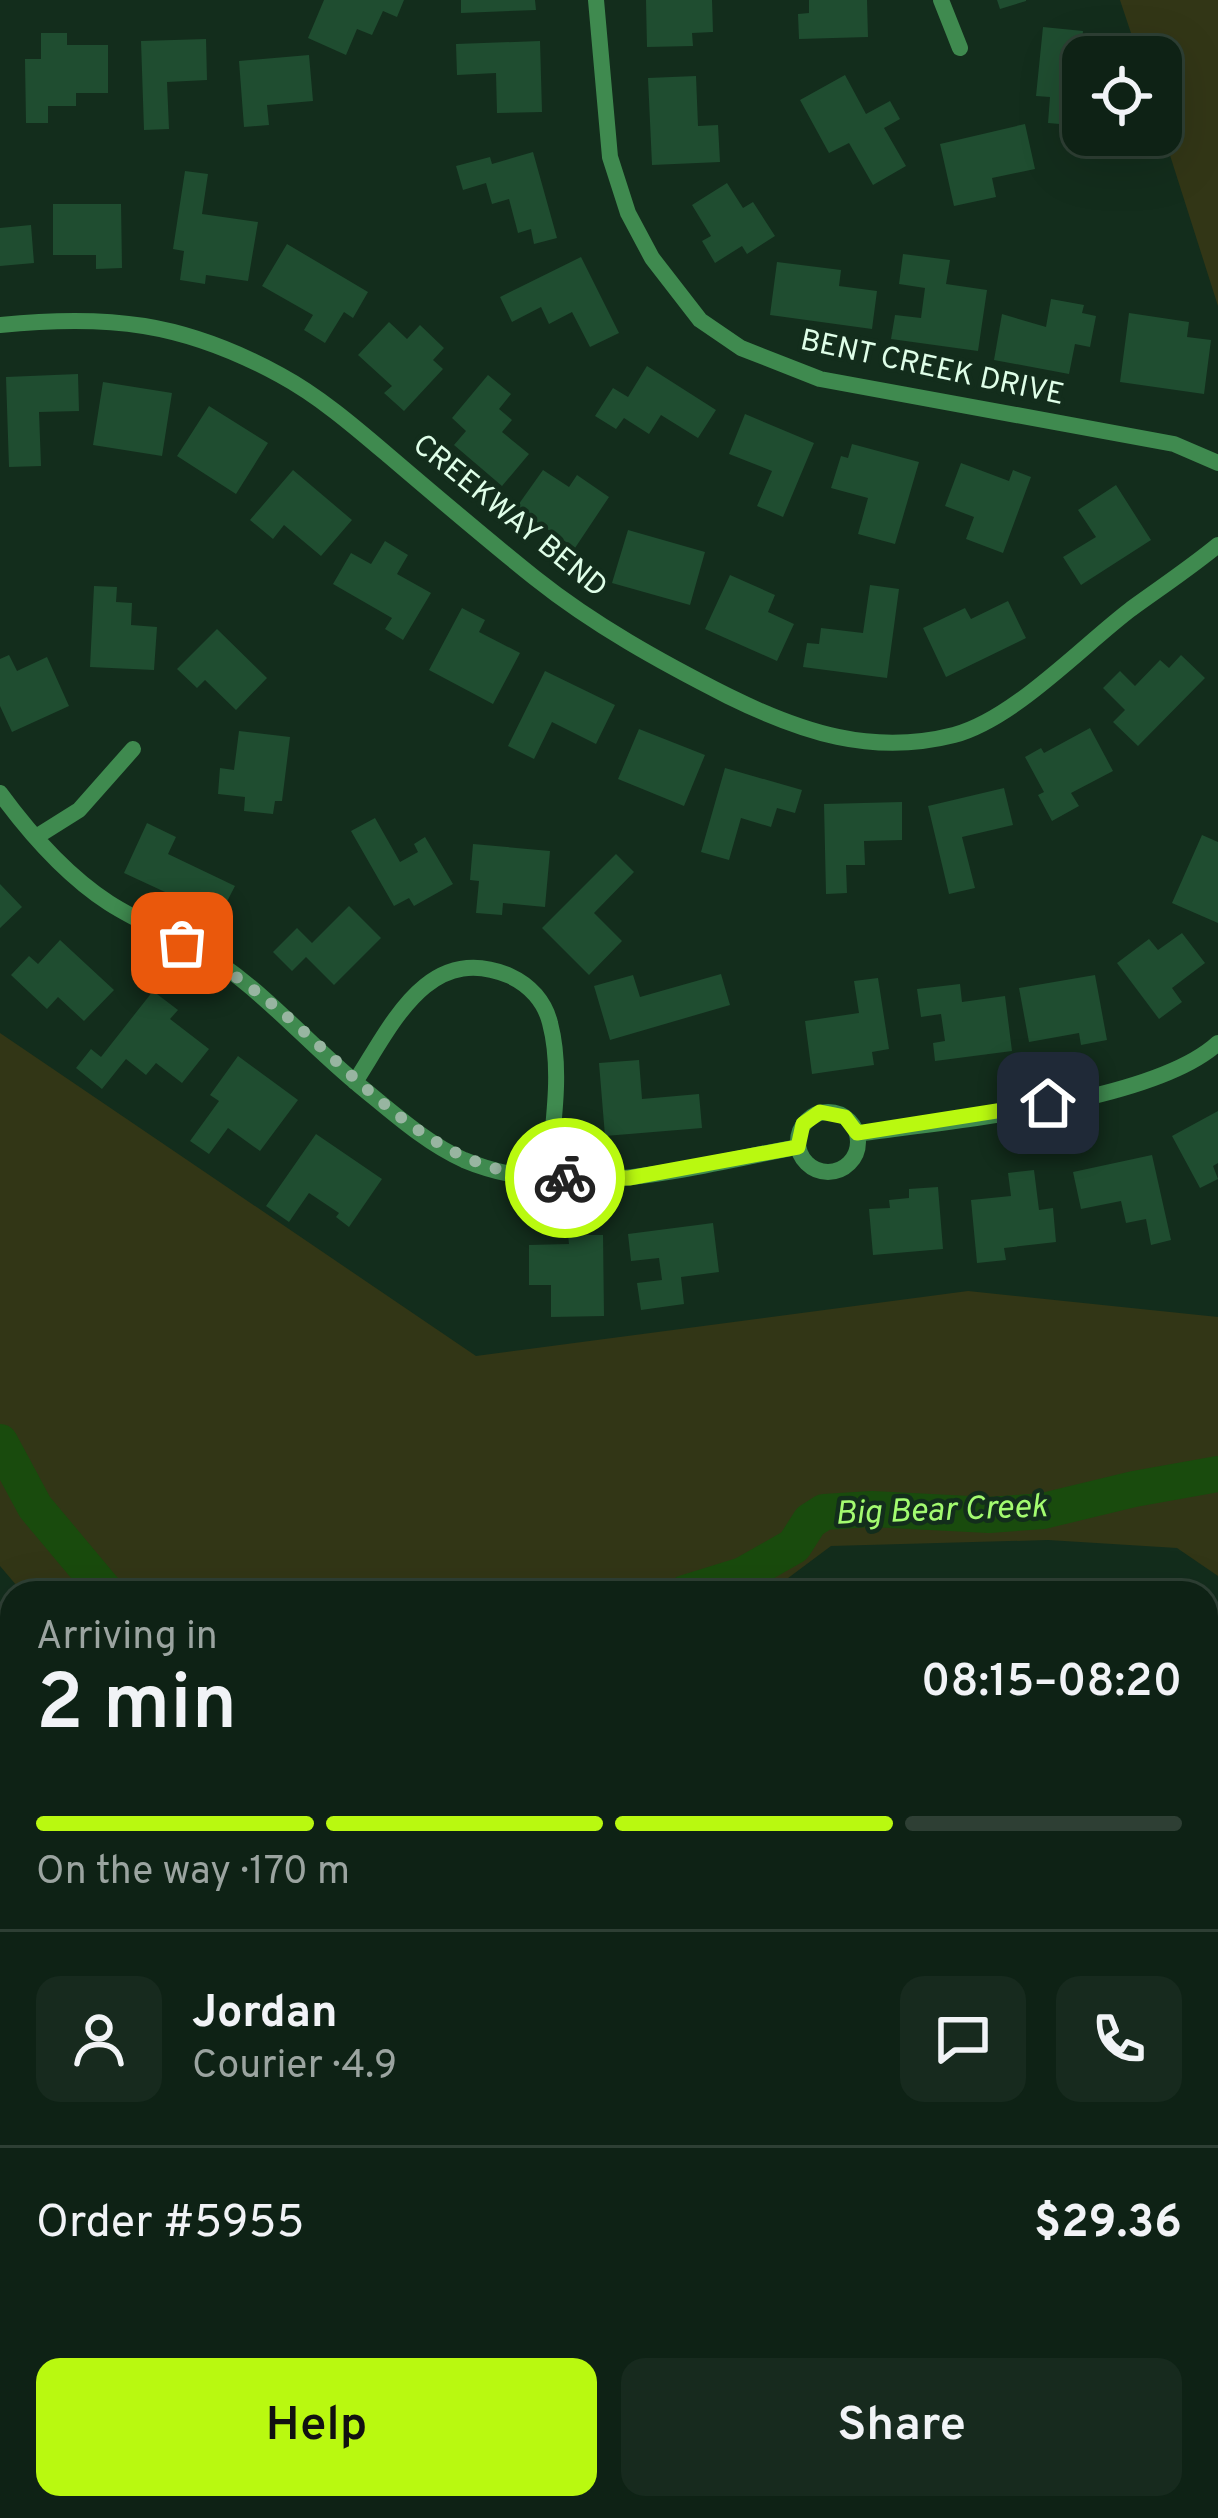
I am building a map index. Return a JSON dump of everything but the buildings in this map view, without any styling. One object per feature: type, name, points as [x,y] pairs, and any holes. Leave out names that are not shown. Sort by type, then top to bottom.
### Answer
[{"type":"street","name":"BENT CREEK DRIVE","points":[[596,0],[610,157],[628,212],[652,258],[700,320],[741,348],[820,379],[1174,444],[1218,463]]},
{"type":"street","points":[[940,0],[960,48]]},
{"type":"street","name":"CREEKWAY BEND","points":[[0,325],[97,319],[149,324],[194,337],[281,375],[340,416],[538,581],[591,619],[668,665],[789,726],[863,742],[907,742],[958,734],[1017,702],[1218,544]]},
{"type":"street","points":[[36,837],[79,810],[133,748]]},
{"type":"street","points":[[0,793],[58,863],[108,902],[235,976],[301,1029],[355,1082],[433,1143],[464,1160],[509,1174],[548,1179],[629,1178],[798,1147]]},
{"type":"street","points":[[355,1082],[397,1017],[434,977],[457,967],[493,970],[515,978],[542,1003],[553,1038],[555,1088],[548,1179]]},
{"type":"street","points":[[857,1133],[964,1119],[1132,1087],[1173,1072],[1218,1043]]},
{"type":"street","points":[[820,1112],[845,1117],[857,1133],[851,1160],[834,1171],[808,1165],[798,1147],[803,1124],[820,1112]]},
{"type":"shaded area","points":[[1120,0],[1218,0],[1218,306],[1170,156],[1182,156],[1182,36],[1132,36]]},
{"type":"shaded area","points":[[0,1033],[476,1356],[968,1291],[1218,1317],[1218,1576],[1177,1548],[1048,1540],[831,1546],[784,1581],[13,1581],[0,1566]]},
{"type":"waterway","name":"Big Bear Creek","points":[[0,1442],[35,1507],[97,1581]]},
{"type":"waterway","name":"Big Bear Creek","points":[[724,1581],[794,1546],[810,1521],[824,1512],[872,1509],[989,1515],[1043,1511],[1218,1474]]},
{"type":"way so far","points":[[182,943],[251,988],[355,1082],[433,1143],[464,1160],[509,1174],[565,1178]]},
{"type":"route","points":[[565,1178],[629,1178],[798,1147],[803,1124],[820,1112],[845,1117],[857,1133],[1048,1103]]}]
